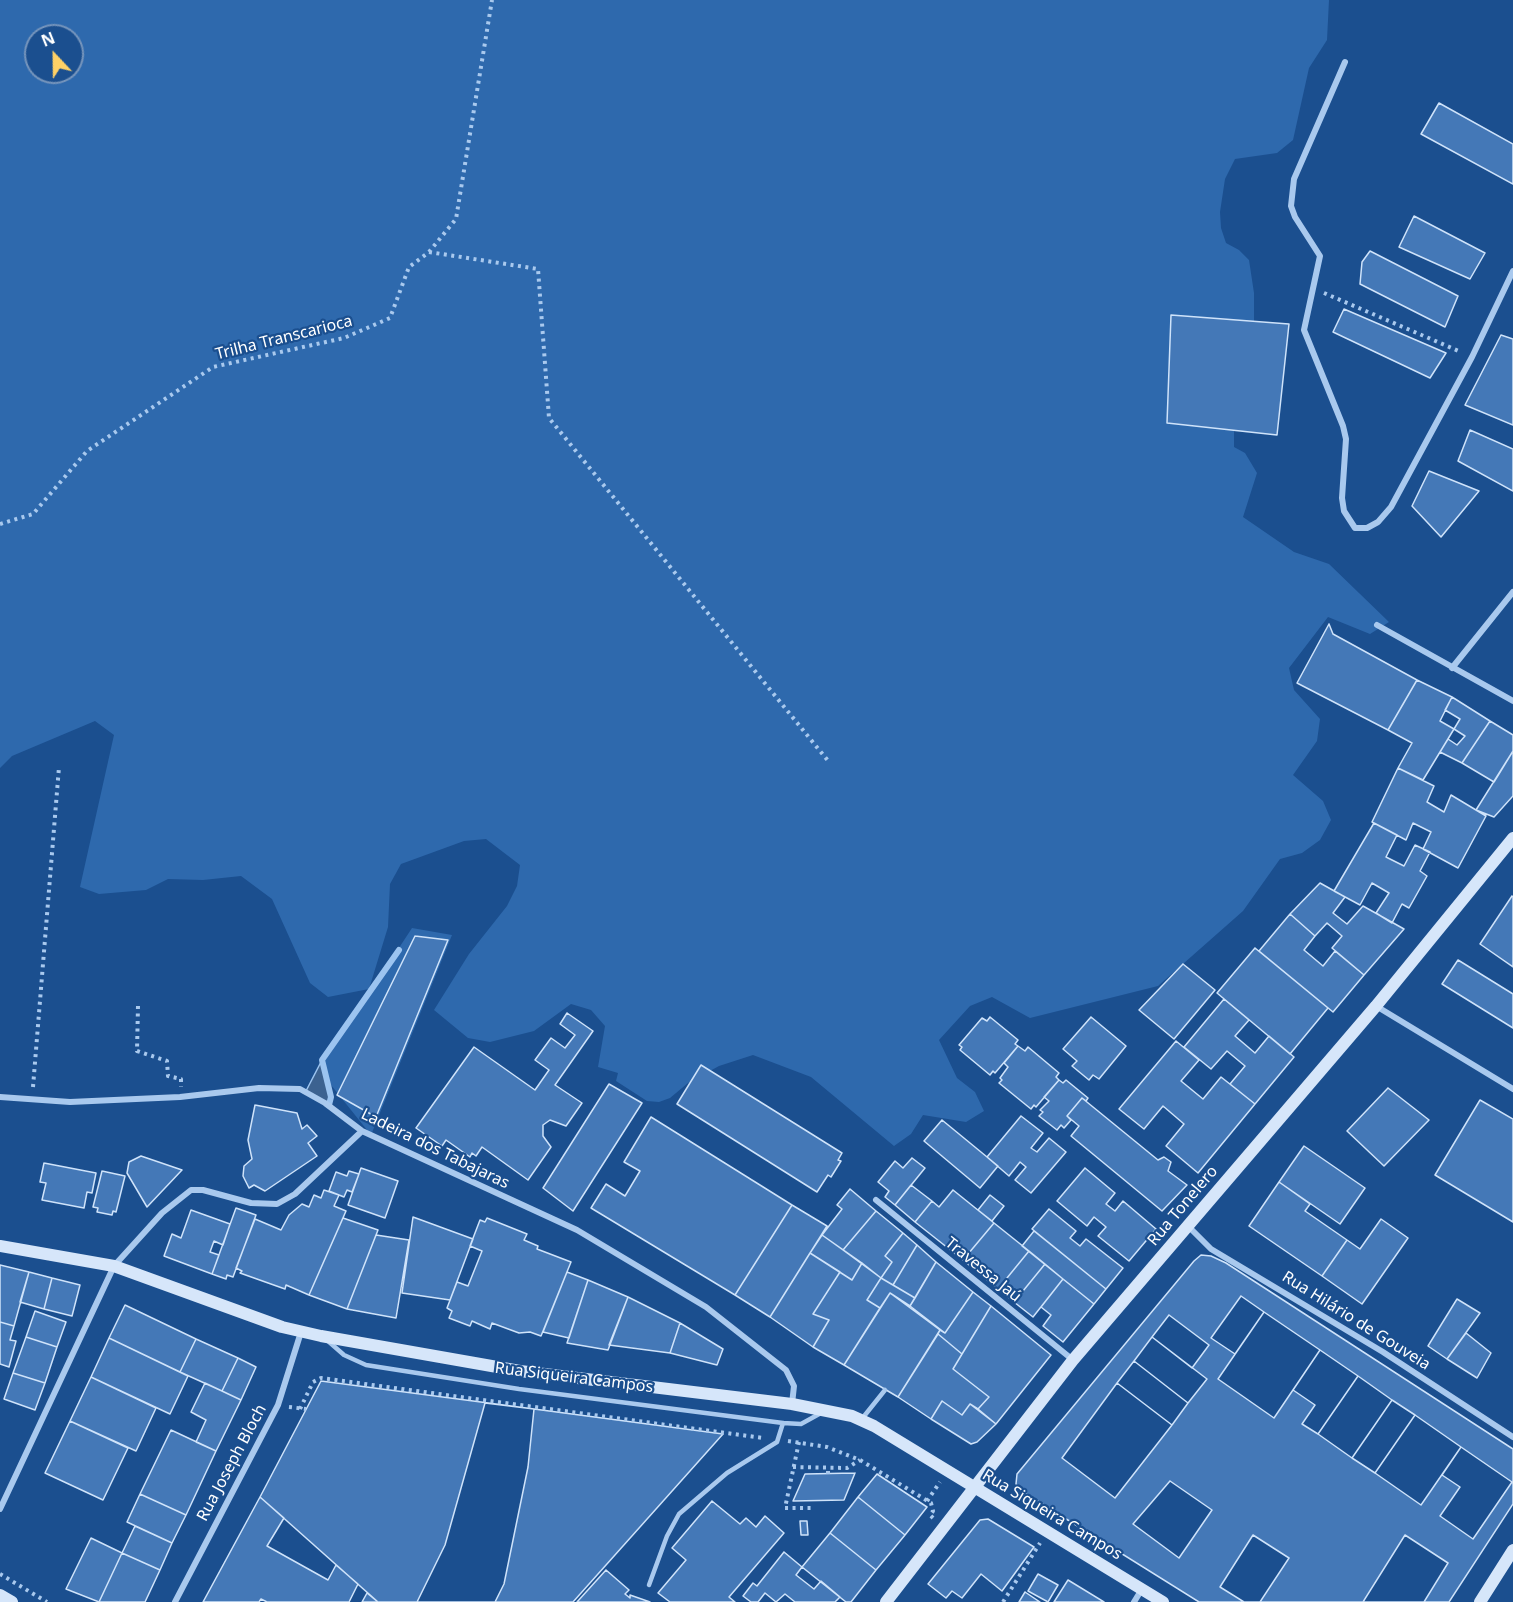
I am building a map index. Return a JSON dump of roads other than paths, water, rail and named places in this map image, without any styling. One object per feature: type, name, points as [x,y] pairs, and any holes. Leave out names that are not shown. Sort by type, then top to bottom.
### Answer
[{"type":"main road","name":"Rua Tonelero","points":[[886,1602],[1073,1360],[1376,1006],[1513,838]]},
{"type":"main road","name":"Rua Siqueira Campos","points":[[0,1246],[114,1266],[302,1332],[321,1336],[520,1371],[792,1404],[827,1410],[861,1420],[1163,1602]]},
{"type":"main road","points":[[1480,1602],[1513,1550]]},
{"type":"main road","points":[[0,1595],[12,1602]]},
{"type":"street","points":[[1345,62],[1291,193],[1295,218],[1320,256],[1304,330],[1344,426],[1346,439],[1342,498],[1348,520],[1355,528],[1366,528],[1378,522],[1391,507],[1472,357],[1513,271]]},
{"type":"street","points":[[1452,668],[1513,592]]},
{"type":"street","points":[[1377,624],[1513,701]]},
{"type":"street","points":[[1376,1006],[1513,1089]]},
{"type":"street","name":"Ladeira dos Tabajaras","points":[[0,1097],[70,1102],[180,1097],[296,1088],[325,1103],[362,1131],[428,1164],[577,1230],[706,1307],[786,1370],[794,1386],[792,1404]]},
{"type":"street","points":[[0,1509],[114,1266],[185,1193],[203,1190],[251,1203],[277,1204],[296,1194],[362,1131]]},
{"type":"street","name":"Travessa Jaú","points":[[876,1200],[1073,1360]]},
{"type":"street","name":"Rua Hilário de Gouveia","points":[[1188,1225],[1211,1249],[1383,1352],[1513,1437]]},
{"type":"street","name":"Rua Joseph Bloch","points":[[175,1602],[278,1406],[302,1332]]},
{"type":"street","points":[[1134,1602],[1142,1589]]},
{"type":"lane","name":"Rua Siqueira Campos","points":[[321,1336],[344,1355],[366,1365],[519,1389],[783,1423],[808,1422],[827,1410]]},
{"type":"lane","points":[[861,1420],[885,1390]]},
{"type":"lane","points":[[649,1585],[669,1530],[679,1514],[727,1473],[778,1440],[783,1423]]},
{"type":"waterway","points":[[329,1105],[331,1097],[322,1060],[399,950]]}]
